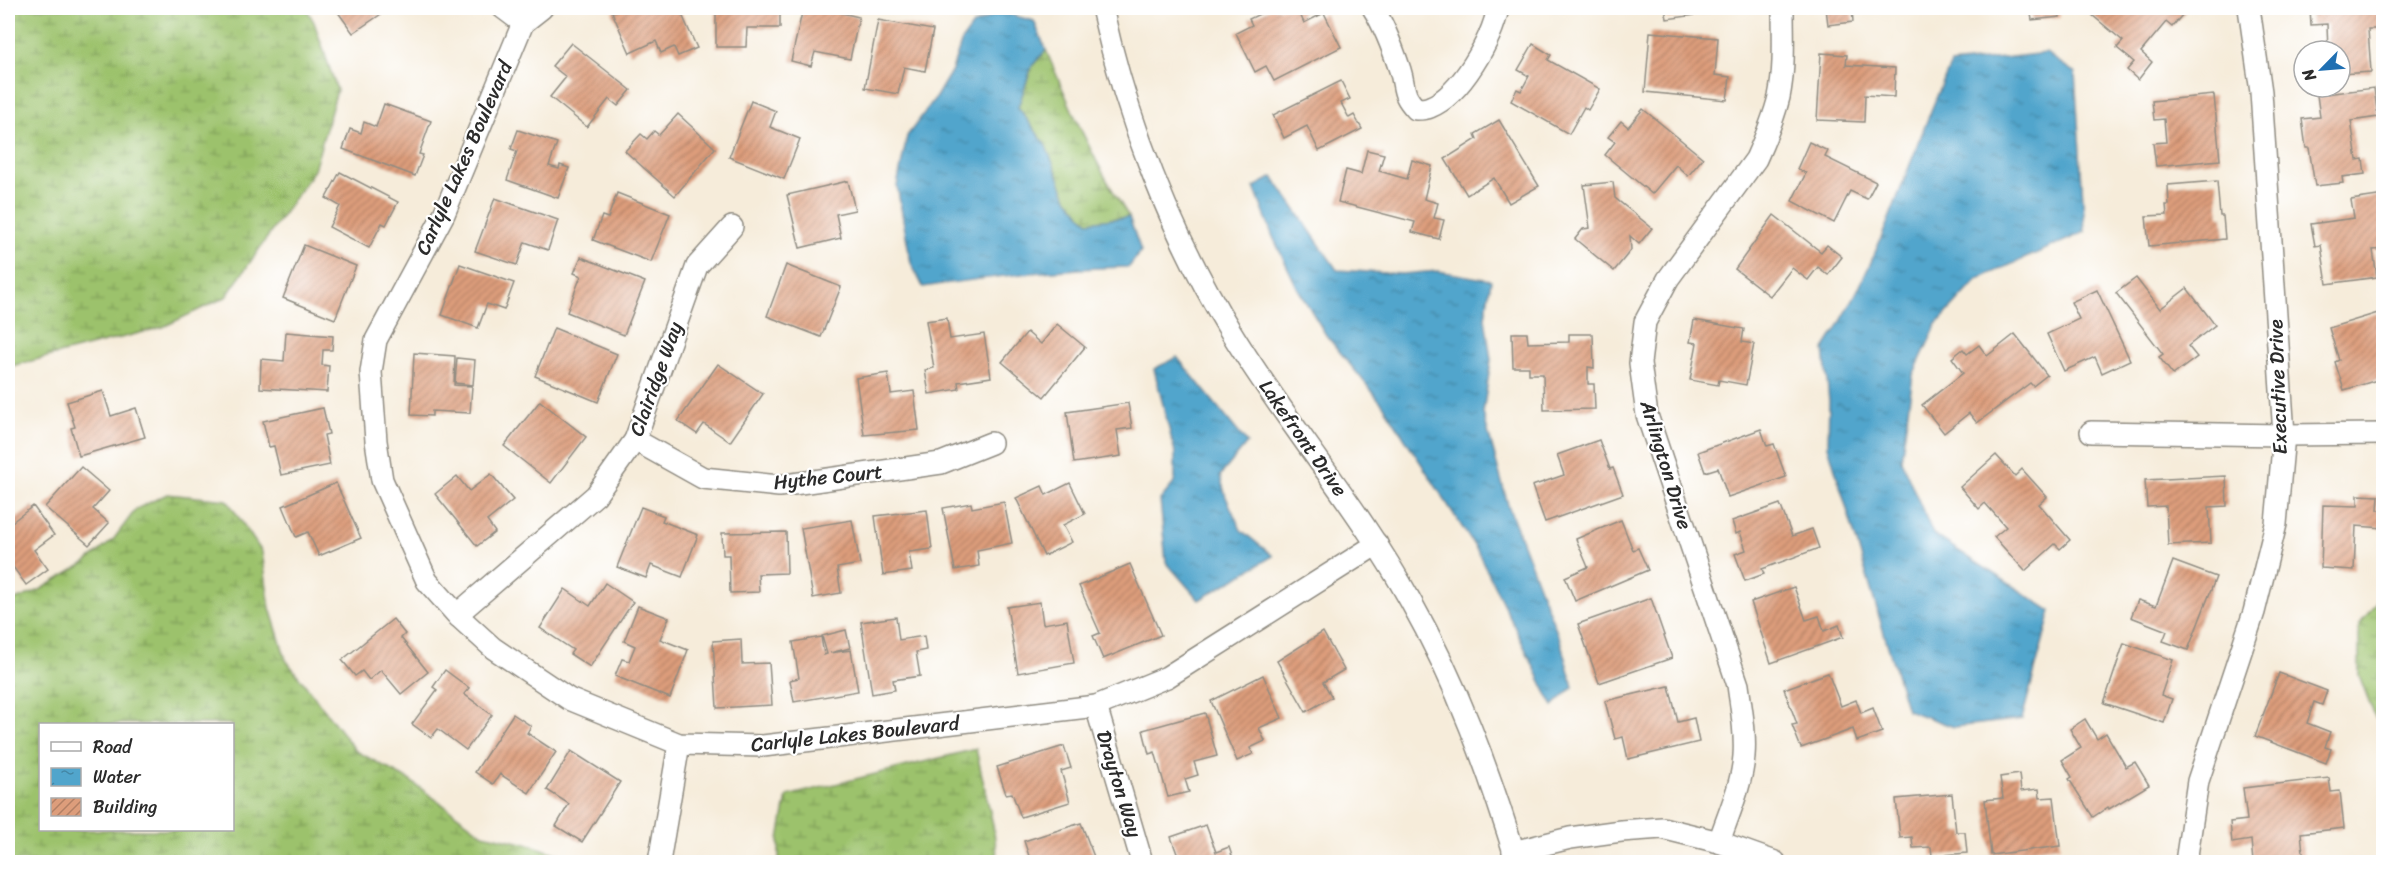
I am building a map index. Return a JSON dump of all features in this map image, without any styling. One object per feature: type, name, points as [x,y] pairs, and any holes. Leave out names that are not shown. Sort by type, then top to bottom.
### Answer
[{"type":"street","points":[[503,8],[523,23]]},
{"type":"street","name":"Carlyle Lakes Boulevard","points":[[542,8],[523,23],[444,214],[376,340],[371,372],[376,441],[382,480],[427,581],[459,617],[493,648],[569,699],[679,744],[763,746],[1096,706],[1167,677],[1377,544]]},
{"type":"street","name":"Lakefront Drive","points":[[1102,8],[1122,81],[1146,154],[1190,257],[1231,332],[1258,375],[1377,544],[1411,601],[1448,672],[1474,731],[1515,857]]},
{"type":"street","points":[[1373,8],[1381,21],[1400,72],[1405,98],[1416,110],[1429,108],[1445,97],[1464,78],[1482,47],[1496,16],[1497,8]]},
{"type":"street","name":"Arlington Drive","points":[[1719,842],[1734,798],[1744,757],[1744,729],[1738,685],[1647,415],[1640,363],[1645,322],[1668,279],[1756,159],[1764,141],[1780,94],[1783,56],[1782,8]]},
{"type":"street","name":"Executive Drive","points":[[2186,862],[2198,781],[2254,612],[2276,524],[2284,435],[2260,92],[2249,8]]},
{"type":"street","name":"Clairidge Way","points":[[459,617],[461,611],[596,495],[635,440],[697,266],[732,227]]},
{"type":"street","points":[[2091,432],[2384,434]]},
{"type":"street","name":"Hythe Court","points":[[635,440],[703,478],[779,486],[941,463],[991,443]]},
{"type":"street","name":"Drayton Way","points":[[1096,706],[1142,862]]},
{"type":"street","points":[[659,862],[679,744]]},
{"type":"street","points":[[1515,857],[1570,838],[1662,828],[1719,842],[1775,862]]},
{"type":"green space","points":[[8,8],[306,8],[314,22],[337,90],[314,170],[226,297],[163,327],[8,367]]},
{"type":"green space","points":[[1046,50],[1094,156],[1129,217],[1088,222],[1067,198],[1045,144],[1018,107],[1032,66]]},
{"type":"green space","points":[[167,494],[227,500],[262,552],[270,608],[286,660],[356,751],[409,780],[483,834],[531,845],[580,862],[8,862],[8,603],[40,590],[85,563],[113,540],[136,509]]},
{"type":"green space","points":[[2383,594],[2383,724],[2375,717],[2359,675],[2359,625]]},
{"type":"green space","points":[[976,749],[993,825],[998,862],[779,862],[779,839],[787,796]]},
{"type":"water","points":[[1001,12],[1034,21],[1046,50],[1032,66],[1018,107],[1045,144],[1067,198],[1088,222],[1129,217],[1141,251],[1129,267],[1025,274],[923,287],[911,263],[897,186],[907,136],[936,97],[952,70],[962,40],[973,25]]},
{"type":"water","points":[[2046,53],[2075,73],[2085,232],[1978,279],[1937,324],[1913,375],[1901,460],[1933,534],[2051,611],[2022,719],[1954,727],[1907,710],[1828,446],[1829,401],[1824,349],[1844,316],[1878,246],[1951,64]]},
{"type":"water","points":[[1273,177],[1337,270],[1402,274],[1438,271],[1491,280],[1485,318],[1491,360],[1483,413],[1508,505],[1561,643],[1573,687],[1553,706],[1477,550],[1384,406],[1326,335],[1298,289],[1273,237],[1254,187]]},
{"type":"water","points":[[1177,357],[1247,443],[1220,476],[1226,497],[1241,530],[1273,556],[1199,600],[1166,562],[1160,500],[1175,482],[1175,453],[1154,369]]},
{"type":"building","points":[[335,8],[390,8],[353,33]]},
{"type":"building","points":[[622,8],[679,8],[697,48],[678,56],[674,47],[661,53],[656,41],[630,53],[612,12]]},
{"type":"building","points":[[716,8],[780,8],[780,28],[747,28],[746,47],[716,47]]},
{"type":"building","points":[[803,8],[826,8],[859,17],[850,59],[815,52],[811,66],[791,61]]},
{"type":"building","points":[[1272,8],[1302,8],[1304,12],[1300,14],[1304,23],[1324,13],[1341,47],[1274,81],[1266,66],[1255,72],[1236,33],[1252,25],[1249,19]]},
{"type":"building","points":[[1553,8],[1582,8],[1582,9],[1553,11]]},
{"type":"building","points":[[1665,8],[1708,8],[1709,13],[1667,19]]},
{"type":"building","points":[[1826,8],[1852,8],[1853,22],[1828,25]]},
{"type":"building","points":[[1917,8],[1958,8],[1958,9],[1918,13]]},
{"type":"building","points":[[2030,8],[2059,8],[2060,17],[2032,20]]},
{"type":"building","points":[[2099,8],[2188,8],[2172,27],[2166,22],[2141,52],[2152,62],[2138,80],[2127,70],[2134,62],[2117,48],[2123,41],[2092,15]]},
{"type":"building","points":[[2310,8],[2384,8],[2384,29],[2368,29],[2371,72],[2352,73],[2352,39],[2328,39],[2327,24],[2311,25]]},
{"type":"building","points":[[878,20],[933,30],[925,71],[904,67],[898,94],[865,88]]},
{"type":"building","points":[[1650,32],[1718,38],[1715,75],[1730,77],[1727,100],[1645,92]]},
{"type":"building","points":[[571,43],[631,90],[618,106],[609,99],[587,127],[550,97],[566,77],[552,66]]},
{"type":"building","points":[[1533,44],[1551,55],[1548,60],[1600,89],[1588,110],[1584,107],[1569,134],[1511,101],[1517,89],[1521,91],[1529,76],[1518,70]]},
{"type":"building","points":[[1821,53],[1847,55],[1846,65],[1895,68],[1894,97],[1865,95],[1864,122],[1817,120]]},
{"type":"building","points":[[1341,81],[1350,99],[1341,103],[1349,118],[1354,115],[1362,129],[1319,151],[1307,126],[1284,138],[1273,115]]},
{"type":"building","points":[[2374,88],[2378,117],[2351,121],[2357,160],[2363,159],[2365,174],[2342,177],[2343,183],[2315,186],[2302,119],[2320,117],[2318,99],[2352,99],[2352,91]]},
{"type":"building","points":[[2214,95],[2220,160],[2156,166],[2153,143],[2166,142],[2164,119],[2154,120],[2152,101]]},
{"type":"building","points":[[751,101],[776,111],[770,127],[800,139],[784,179],[729,157]]},
{"type":"building","points":[[384,104],[431,121],[419,154],[423,155],[415,176],[343,149],[350,129],[361,133],[364,122],[376,127]]},
{"type":"building","points":[[1643,109],[1703,158],[1688,176],[1676,165],[1652,194],[1605,155],[1615,142],[1608,137],[1621,121],[1628,127]]},
{"type":"building","points":[[678,114],[715,148],[675,196],[625,151],[641,134],[647,139],[654,131],[659,135]]},
{"type":"building","points":[[1499,120],[1539,186],[1509,203],[1494,178],[1467,195],[1445,159],[1477,139],[1475,134]]},
{"type":"building","points":[[518,130],[557,143],[549,166],[559,169],[560,165],[569,168],[558,198],[507,180],[517,151],[511,149]]},
{"type":"building","points":[[1809,142],[1828,151],[1825,157],[1876,182],[1867,199],[1850,191],[1834,223],[1792,201],[1806,173],[1797,169]]},
{"type":"building","points":[[1367,150],[1384,154],[1379,171],[1407,179],[1412,160],[1432,166],[1424,199],[1438,203],[1434,218],[1444,220],[1439,239],[1412,232],[1415,222],[1338,202],[1346,170],[1361,174]]},
{"type":"building","points":[[340,172],[398,202],[386,225],[382,223],[369,248],[329,227],[340,206],[326,198]]},
{"type":"building","points":[[848,181],[855,210],[836,214],[841,238],[800,248],[787,195]]},
{"type":"building","points":[[2217,181],[2220,216],[2223,216],[2225,239],[2149,246],[2146,216],[2167,215],[2168,185]]},
{"type":"building","points":[[1613,182],[1615,198],[1652,228],[1639,244],[1630,236],[1631,250],[1614,271],[1575,239],[1583,229],[1590,228],[1584,185]]},
{"type":"building","points":[[617,193],[670,214],[651,262],[593,240],[602,216],[608,218]]},
{"type":"building","points":[[2384,195],[2384,249],[2373,250],[2377,277],[2327,284],[2321,245],[2315,246],[2311,224],[2354,218],[2351,200]]},
{"type":"building","points":[[495,198],[558,220],[548,250],[525,242],[517,265],[475,251]]},
{"type":"building","points":[[1774,215],[1821,252],[1827,245],[1842,257],[1828,275],[1818,267],[1808,280],[1792,268],[1770,296],[1735,269]]},
{"type":"building","points":[[304,245],[356,266],[335,319],[283,298]]},
{"type":"building","points":[[581,257],[645,282],[624,335],[567,312],[581,276],[574,273]]},
{"type":"building","points":[[460,264],[514,283],[504,310],[487,304],[478,328],[442,315]]},
{"type":"building","points":[[786,265],[841,287],[821,337],[767,316]]},
{"type":"building","points":[[2136,278],[2160,309],[2187,288],[2215,325],[2188,346],[2197,357],[2173,375],[2159,357],[2163,354],[2116,293]]},
{"type":"building","points":[[2097,290],[2130,360],[2102,373],[2095,357],[2064,371],[2047,334],[2079,319],[2071,302]]},
{"type":"building","points":[[2378,313],[2384,330],[2384,378],[2344,390],[2335,362],[2339,360],[2329,328]]},
{"type":"building","points":[[947,318],[950,339],[984,334],[991,377],[958,382],[959,389],[929,394],[925,370],[934,368],[926,321]]},
{"type":"building","points":[[1694,320],[1744,329],[1742,342],[1754,344],[1746,385],[1719,380],[1718,385],[1690,380],[1697,343],[1690,342]]},
{"type":"building","points":[[1057,324],[1085,347],[1044,397],[1002,362],[1027,332],[1041,344]]},
{"type":"building","points":[[554,328],[617,354],[598,402],[535,376]]},
{"type":"building","points":[[286,332],[333,336],[332,350],[323,350],[322,365],[329,366],[327,392],[260,388],[261,359],[284,361]]},
{"type":"building","points":[[1512,333],[1527,333],[1528,343],[1569,342],[1569,334],[1593,334],[1594,368],[1588,367],[1588,384],[1594,384],[1595,409],[1544,410],[1543,374],[1529,374],[1529,367],[1513,367]]},
{"type":"building","points":[[2015,334],[2047,375],[2033,386],[2030,383],[1977,423],[1969,413],[1944,433],[1922,405],[1963,373],[1952,358],[1963,349],[1967,354],[1979,345],[1987,356]]},
{"type":"building","points":[[414,353],[455,356],[454,385],[472,386],[470,413],[432,411],[432,416],[411,415]]},
{"type":"building","points":[[457,358],[475,360],[473,385],[455,383]]},
{"type":"building","points":[[718,364],[763,394],[730,442],[704,424],[697,434],[678,421]]},
{"type":"building","points":[[888,373],[891,394],[914,391],[919,430],[864,435],[856,378]]},
{"type":"building","points":[[103,391],[111,416],[136,408],[145,437],[79,456],[71,428],[75,427],[67,402]]},
{"type":"building","points":[[540,401],[586,437],[551,483],[504,446]]},
{"type":"building","points":[[1128,403],[1132,428],[1117,430],[1121,456],[1074,463],[1067,412]]},
{"type":"building","points":[[323,408],[329,434],[324,435],[330,465],[281,475],[274,446],[269,447],[263,421]]},
{"type":"building","points":[[1761,429],[1767,446],[1774,444],[1786,477],[1728,497],[1718,468],[1705,472],[1698,452]]},
{"type":"building","points":[[1599,440],[1623,494],[1545,522],[1532,486],[1564,475],[1557,455]]},
{"type":"building","points":[[1996,455],[2015,476],[2022,469],[2047,497],[2039,504],[2070,540],[2060,549],[2055,544],[2025,571],[1994,537],[2006,527],[1985,503],[1979,509],[1960,487]]},
{"type":"building","points":[[81,467],[109,491],[93,509],[109,523],[89,545],[45,507]]},
{"type":"building","points":[[491,474],[513,500],[487,521],[495,532],[477,546],[435,494],[457,476],[469,491]]},
{"type":"building","points":[[2226,476],[2227,506],[2209,507],[2211,543],[2168,545],[2166,506],[2147,507],[2145,480]]},
{"type":"building","points":[[336,483],[361,538],[319,556],[308,532],[296,537],[283,506]]},
{"type":"building","points":[[1070,483],[1085,514],[1063,525],[1072,542],[1044,556],[1016,498],[1042,486],[1046,495]]},
{"type":"building","points":[[2358,495],[2379,496],[2378,510],[2384,510],[2384,528],[2356,526],[2354,570],[2321,568],[2323,505],[2358,506]]},
{"type":"building","points":[[1004,502],[1012,543],[977,550],[979,566],[955,570],[943,508],[971,503],[972,508]]},
{"type":"building","points":[[1780,504],[1792,536],[1812,529],[1819,548],[1762,569],[1764,574],[1745,581],[1735,554],[1746,550],[1740,532],[1736,534],[1732,521]]},
{"type":"building","points":[[33,506],[54,535],[34,550],[48,569],[26,585],[8,560],[8,525]]},
{"type":"building","points":[[641,507],[664,516],[662,521],[698,535],[682,577],[651,565],[646,578],[617,567]]},
{"type":"building","points":[[927,510],[932,549],[909,552],[912,571],[883,575],[875,516]]},
{"type":"building","points":[[852,520],[860,564],[837,568],[841,593],[813,598],[801,528]]},
{"type":"building","points":[[1621,520],[1633,550],[1638,548],[1648,570],[1575,601],[1565,577],[1588,567],[1576,539]]},
{"type":"building","points":[[786,532],[787,573],[758,574],[759,592],[730,593],[729,555],[723,555],[722,533]]},
{"type":"building","points":[[2173,561],[2216,577],[2188,650],[2163,641],[2167,631],[2131,617],[2138,600],[2156,606]]},
{"type":"building","points":[[1130,564],[1161,635],[1103,659],[1093,636],[1100,633],[1079,586]]},
{"type":"building","points":[[605,583],[633,602],[590,667],[570,654],[573,650],[540,628],[565,589],[590,606]]},
{"type":"building","points":[[1794,587],[1806,620],[1819,616],[1824,631],[1839,625],[1843,637],[1771,663],[1751,602]]},
{"type":"building","points":[[1651,598],[1672,658],[1599,683],[1578,624]]},
{"type":"building","points":[[1040,602],[1043,624],[1067,620],[1074,663],[1018,673],[1007,607]]},
{"type":"building","points":[[638,606],[669,618],[660,639],[688,650],[670,698],[615,676],[622,659],[629,661],[635,646],[624,641]]},
{"type":"building","points":[[896,617],[899,640],[924,636],[926,650],[916,652],[920,676],[893,680],[895,690],[872,694],[861,622]]},
{"type":"building","points":[[393,619],[405,634],[401,638],[428,672],[401,694],[381,670],[369,680],[362,671],[355,676],[342,660]]},
{"type":"building","points":[[846,630],[850,648],[830,653],[851,650],[858,691],[794,702],[790,680],[799,678],[793,642],[821,637],[824,655],[827,654],[822,636]]},
{"type":"building","points":[[1323,632],[1344,670],[1323,682],[1332,697],[1306,712],[1277,661]]},
{"type":"building","points":[[741,639],[742,664],[769,663],[772,705],[717,708],[713,641]]},
{"type":"building","points":[[2124,643],[2173,660],[2161,695],[2172,699],[2164,723],[2104,703]]},
{"type":"building","points":[[445,670],[469,688],[464,694],[492,715],[466,750],[438,729],[431,738],[412,724],[437,690],[433,687]]},
{"type":"building","points":[[1828,673],[1841,706],[1856,700],[1861,713],[1873,708],[1882,732],[1857,741],[1853,729],[1801,748],[1792,725],[1797,724],[1784,689]]},
{"type":"building","points":[[2279,673],[2327,691],[2322,705],[2314,702],[2307,723],[2330,732],[2325,747],[2331,749],[2326,763],[2255,736]]},
{"type":"building","points":[[1263,675],[1282,718],[1259,728],[1265,741],[1250,748],[1253,754],[1237,761],[1211,701]]},
{"type":"building","points":[[1669,686],[1678,722],[1694,718],[1699,742],[1628,759],[1623,737],[1615,739],[1605,701]]},
{"type":"building","points":[[1205,713],[1217,756],[1194,762],[1198,775],[1185,779],[1189,792],[1168,797],[1155,752],[1149,754],[1143,730]]},
{"type":"building","points":[[513,714],[531,726],[527,733],[556,752],[529,793],[500,774],[493,784],[475,772]]},
{"type":"building","points":[[2085,719],[2097,739],[2106,733],[2126,767],[2135,762],[2149,785],[2093,817],[2069,779],[2072,777],[2062,760],[2081,748],[2070,729]]},
{"type":"building","points":[[1064,746],[1071,768],[1061,771],[1070,802],[1021,817],[1012,793],[1006,794],[997,767]]},
{"type":"building","points":[[571,751],[620,782],[582,842],[556,826],[569,804],[547,790]]},
{"type":"building","points":[[2019,774],[2021,791],[2039,789],[2040,798],[2054,797],[2060,846],[1991,855],[1985,800],[2003,798],[2000,777]]},
{"type":"building","points":[[2329,778],[2331,792],[2340,791],[2344,828],[2301,833],[2304,862],[2253,862],[2251,840],[2232,843],[2230,822],[2247,820],[2243,788]]},
{"type":"building","points":[[1952,794],[1956,832],[1965,832],[1967,853],[1932,856],[1931,847],[1913,848],[1912,837],[1900,838],[1896,799]]},
{"type":"building","points":[[1081,823],[1096,862],[1031,862],[1024,841]]},
{"type":"building","points":[[1206,825],[1216,852],[1229,847],[1234,862],[1180,862],[1171,837]]}]
